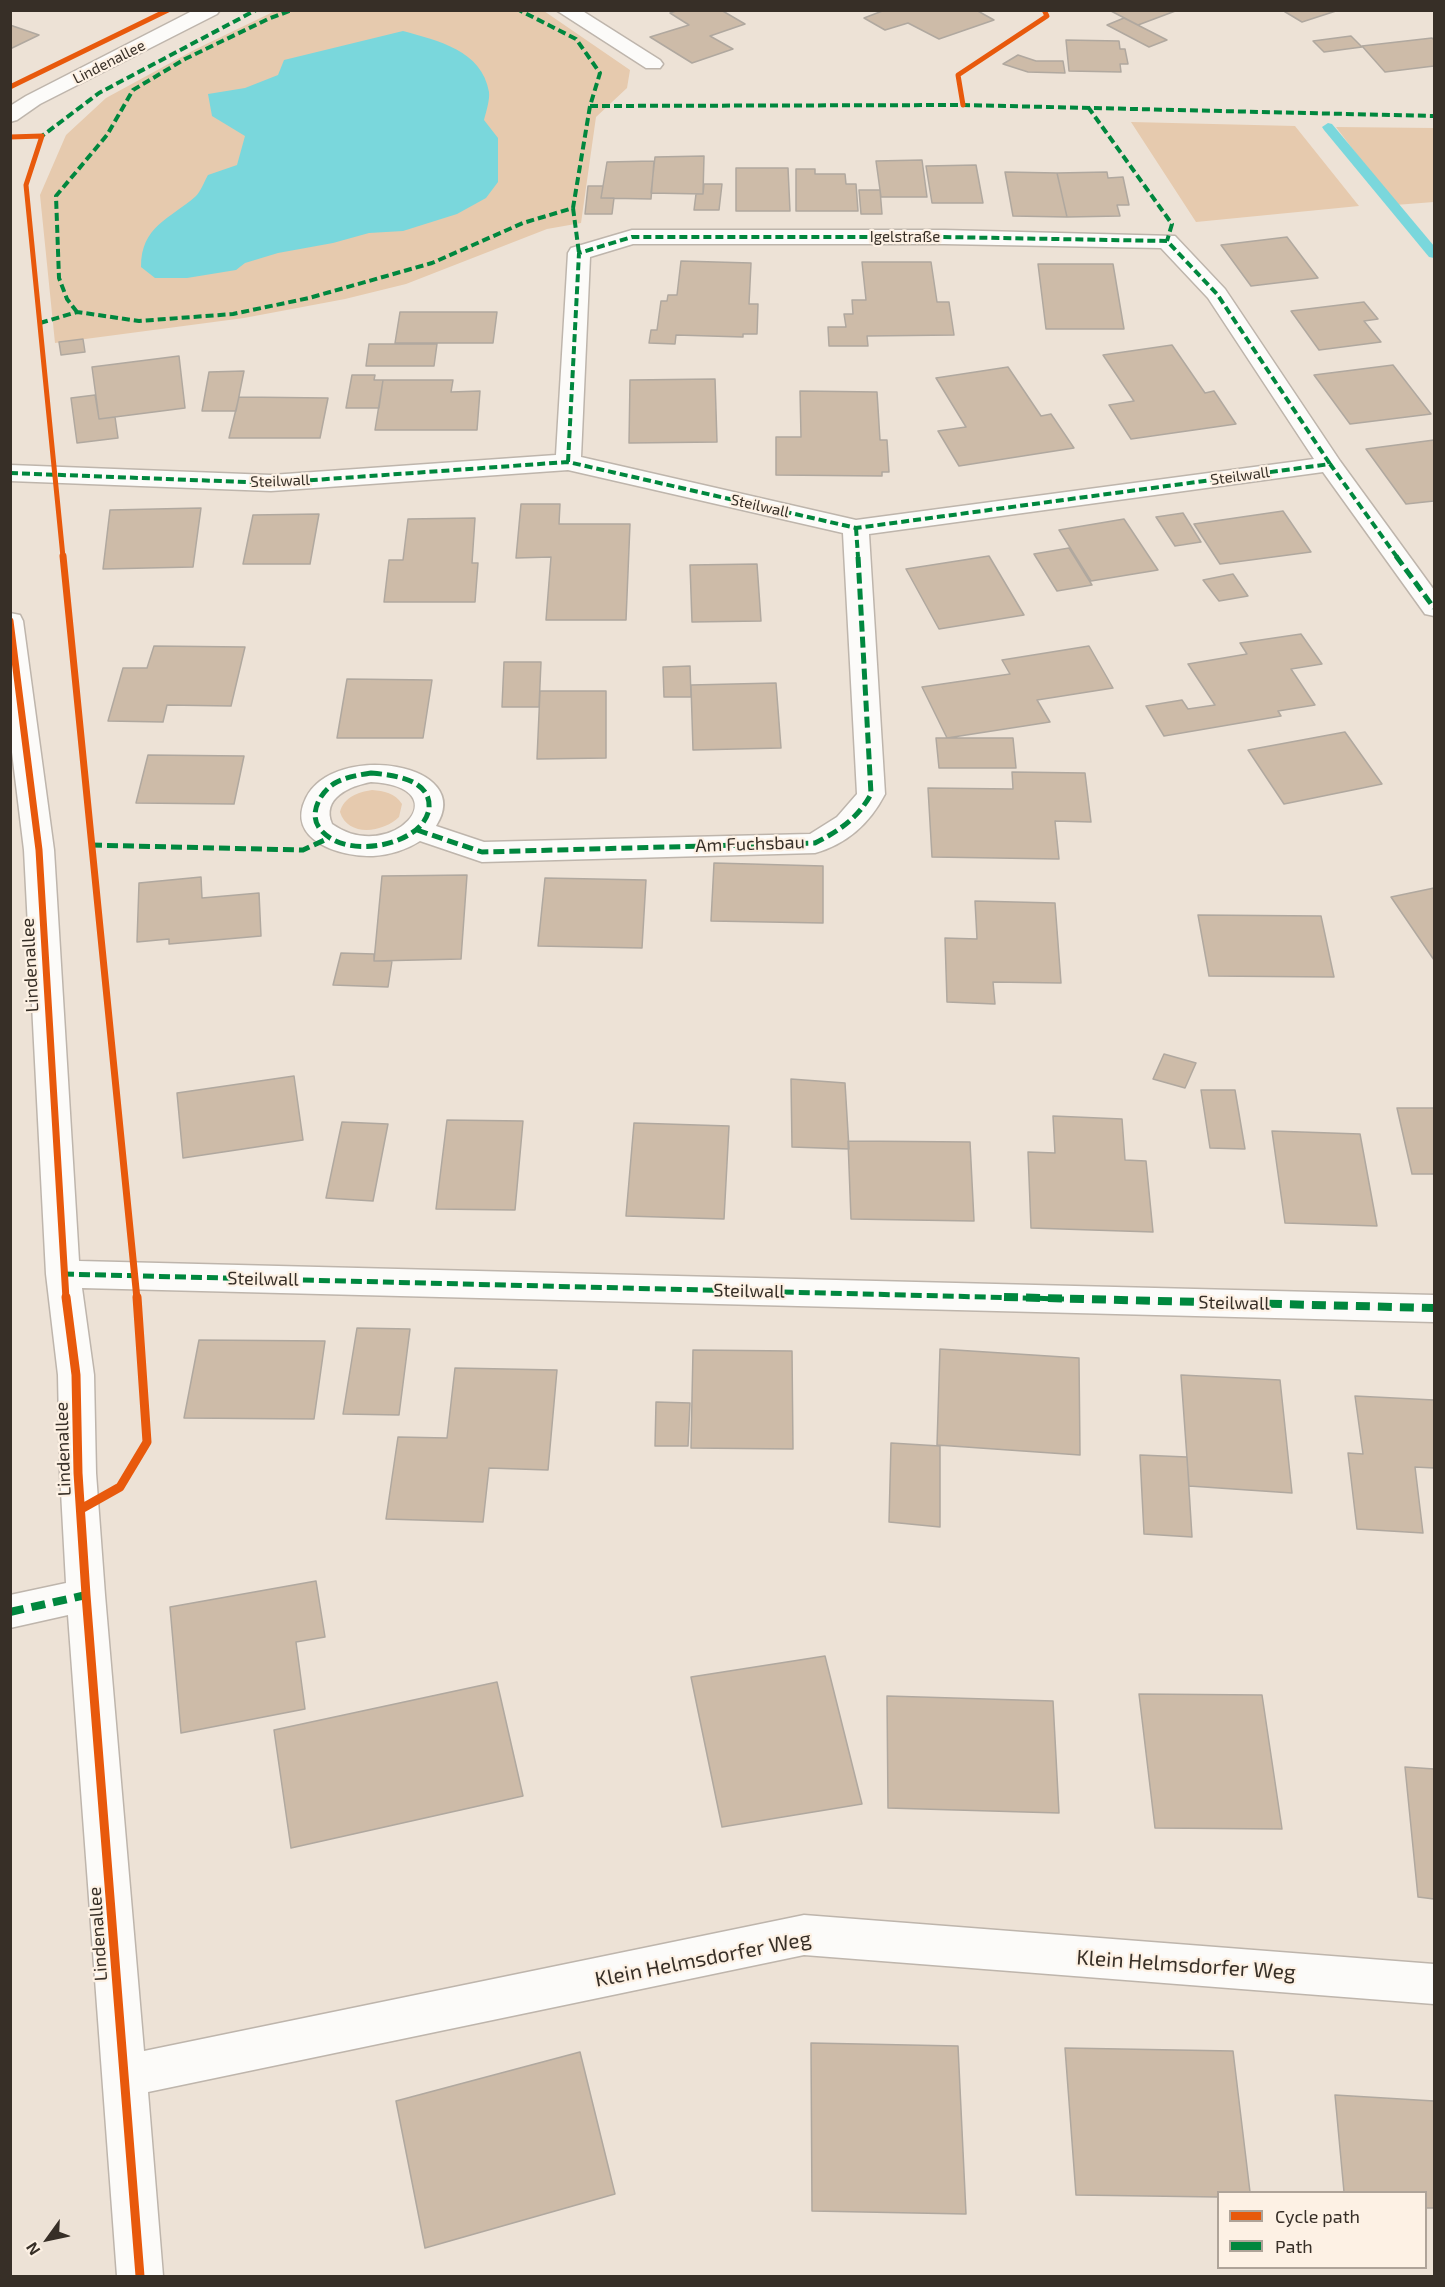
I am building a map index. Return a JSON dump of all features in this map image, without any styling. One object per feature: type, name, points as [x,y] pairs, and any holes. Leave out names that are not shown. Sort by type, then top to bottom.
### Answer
[{"type":"street","name":"Lindenallee","points":[[10,116],[33,100],[210,10]]},
{"type":"street","points":[[566,10],[653,64]]},
{"type":"street","name":"Igelstraße","points":[[568,462],[579,253],[632,237],[944,237],[1167,242],[1217,294],[1330,464]]},
{"type":"street","name":"Steilwall","points":[[10,473],[271,483],[568,462],[856,528],[1330,464]]},
{"type":"street","points":[[1330,464],[1434,608]]},
{"type":"street","name":"Am Fuchsbau","points":[[417,830],[482,852],[814,843],[837,833],[865,807],[871,794],[856,528]]},
{"type":"street","name":"Lindenallee","points":[[10,621],[39,850],[63,1274],[76,1375],[78,1473],[86,1595],[141,2277]]},
{"type":"street","name":"Steilwall","points":[[63,1274],[1434,1308]]},
{"type":"street","points":[[10,1612],[86,1595]]},
{"type":"street","name":"Klein Helmsdorfer Weg","points":[[124,2076],[804,1935],[1434,1984]]},
{"type":"shaded area","points":[[275,11],[544,11],[630,70],[627,88],[596,117],[581,223],[547,229],[406,284],[345,299],[244,318],[55,343],[40,195],[66,135],[106,98],[196,49]]},
{"type":"shaded area","points":[[1131,122],[1295,126],[1359,206],[1196,222]]},
{"type":"shaded area","points":[[1336,127],[1434,128],[1434,202],[1395,205]]},
{"type":"shaded area","points":[[372,790],[389,793],[399,800],[402,804],[399,817],[376,829],[358,829],[350,826],[340,812],[342,807],[352,796]]},
{"type":"water","points":[[403,31],[457,50],[478,66],[485,78],[489,95],[484,120],[498,138],[498,182],[486,198],[457,214],[403,231],[369,233],[333,243],[278,253],[245,263],[236,270],[187,278],[155,278],[141,267],[146,242],[159,225],[196,196],[208,175],[237,165],[245,136],[212,116],[208,94],[245,88],[278,75],[284,60]]},
{"type":"building","points":[[679,10],[721,10],[745,24],[710,36],[733,49],[692,63],[650,37],[689,25],[670,13]]},
{"type":"building","points":[[885,10],[976,10],[994,20],[939,39],[908,23],[885,30],[864,18]]},
{"type":"building","points":[[1109,10],[1178,10],[1138,25]]},
{"type":"building","points":[[1282,10],[1339,10],[1302,22]]},
{"type":"building","points":[[1124,18],[1167,40],[1149,47],[1107,25]]},
{"type":"building","points":[[10,25],[39,35],[10,49]]},
{"type":"building","points":[[1351,36],[1362,47],[1324,52],[1313,41]]},
{"type":"building","points":[[1432,38],[1434,40],[1434,66],[1385,72],[1362,46]]},
{"type":"building","points":[[1066,40],[1119,41],[1120,49],[1125,49],[1128,64],[1120,64],[1121,72],[1069,71]]},
{"type":"building","points":[[1018,55],[1036,61],[1063,61],[1065,73],[1028,72],[1003,64]]},
{"type":"building","points":[[704,156],[703,194],[651,193],[655,157]]},
{"type":"building","points":[[922,160],[927,197],[881,197],[876,161]]},
{"type":"building","points":[[654,161],[651,199],[601,198],[607,162]]},
{"type":"building","points":[[976,165],[983,203],[932,203],[926,166]]},
{"type":"building","points":[[736,168],[788,168],[790,211],[736,211]]},
{"type":"building","points":[[796,169],[815,169],[815,174],[845,174],[846,184],[856,184],[858,211],[796,211]]},
{"type":"building","points":[[1005,172],[1057,173],[1067,217],[1013,216]]},
{"type":"building","points":[[1107,172],[1108,178],[1123,177],[1129,205],[1117,205],[1120,216],[1067,217],[1057,173]]},
{"type":"building","points":[[704,184],[722,184],[719,210],[694,210],[696,194],[703,194]]},
{"type":"building","points":[[588,186],[603,186],[601,198],[614,198],[612,214],[585,214]]},
{"type":"building","points":[[859,190],[880,190],[882,214],[861,214]]},
{"type":"building","points":[[1287,237],[1318,278],[1251,286],[1221,245]]},
{"type":"building","points":[[681,261],[751,263],[749,304],[758,304],[757,334],[743,334],[743,337],[676,335],[675,344],[649,343],[651,330],[657,330],[661,301],[667,301],[668,295],[677,295]]},
{"type":"building","points":[[862,262],[931,262],[937,302],[949,302],[954,335],[867,336],[868,346],[829,346],[828,327],[846,327],[844,314],[853,314],[852,300],[866,300]]},
{"type":"building","points":[[1038,264],[1113,264],[1124,329],[1046,329]]},
{"type":"building","points":[[1364,302],[1378,319],[1364,321],[1381,342],[1319,350],[1291,311]]},
{"type":"building","points":[[400,312],[497,312],[493,343],[395,343]]},
{"type":"building","points":[[83,339],[85,352],[61,355],[59,342]]},
{"type":"building","points":[[369,344],[437,344],[434,366],[366,366]]},
{"type":"building","points":[[1172,345],[1205,393],[1214,391],[1236,424],[1131,439],[1109,405],[1134,401],[1103,355]]},
{"type":"building","points":[[179,356],[185,408],[99,419],[92,367]]},
{"type":"building","points":[[1393,365],[1431,414],[1350,424],[1314,375]]},
{"type":"building","points":[[1008,367],[1041,416],[1051,414],[1074,448],[959,466],[938,431],[966,427],[936,378]]},
{"type":"building","points":[[244,371],[236,411],[202,411],[209,372]]},
{"type":"building","points":[[352,375],[375,375],[374,380],[383,380],[379,408],[346,408]]},
{"type":"building","points":[[715,379],[717,442],[629,443],[630,380]]},
{"type":"building","points":[[383,380],[453,380],[451,392],[480,391],[477,430],[375,430]]},
{"type":"building","points":[[800,391],[877,392],[880,440],[887,440],[889,472],[882,472],[882,476],[776,475],[776,437],[801,437]]},
{"type":"building","points":[[95,395],[99,419],[115,417],[118,438],[77,443],[71,398]]},
{"type":"building","points":[[239,397],[328,398],[320,438],[229,438]]},
{"type":"building","points":[[1434,440],[1434,501],[1406,504],[1366,449]]},
{"type":"building","points":[[521,504],[560,504],[559,524],[630,524],[626,620],[546,620],[551,557],[516,558]]},
{"type":"building","points":[[201,508],[193,567],[103,569],[110,510]]},
{"type":"building","points":[[1283,511],[1311,552],[1220,564],[1194,524]]},
{"type":"building","points":[[1183,513],[1201,542],[1175,546],[1156,517]]},
{"type":"building","points":[[319,514],[310,564],[243,564],[253,515]]},
{"type":"building","points":[[475,518],[472,563],[478,563],[475,602],[384,602],[389,560],[403,560],[408,519]]},
{"type":"building","points":[[1124,519],[1158,570],[1091,581],[1059,530]]},
{"type":"building","points":[[1069,548],[1092,585],[1057,591],[1034,554]]},
{"type":"building","points":[[989,556],[1024,615],[939,629],[906,569]]},
{"type":"building","points":[[757,564],[761,621],[692,622],[690,565]]},
{"type":"building","points":[[1233,574],[1248,596],[1219,601],[1203,580]]},
{"type":"building","points":[[1301,634],[1322,664],[1291,669],[1315,705],[1278,711],[1281,716],[1164,736],[1146,706],[1182,700],[1188,709],[1215,705],[1188,664],[1247,654],[1240,643]]},
{"type":"building","points":[[154,646],[245,647],[231,706],[167,705],[163,722],[108,721],[123,668],[147,668]]},
{"type":"building","points":[[1089,646],[1113,688],[1037,700],[1050,722],[947,738],[922,687],[1010,674],[1002,660]]},
{"type":"building","points":[[504,662],[541,662],[539,707],[502,707]]},
{"type":"building","points":[[690,666],[691,697],[664,697],[663,667]]},
{"type":"building","points":[[347,679],[432,680],[423,738],[337,738]]},
{"type":"building","points":[[776,683],[781,748],[693,750],[691,685]]},
{"type":"building","points":[[540,691],[606,691],[606,758],[537,759]]},
{"type":"building","points":[[1345,732],[1382,784],[1284,804],[1248,750]]},
{"type":"building","points":[[936,738],[1013,738],[1016,768],[939,768]]},
{"type":"building","points":[[148,755],[244,756],[234,804],[136,803]]},
{"type":"building","points":[[1012,772],[1085,773],[1091,822],[1055,821],[1059,859],[932,857],[928,788],[1013,789]]},
{"type":"building","points":[[714,863],[823,866],[823,923],[711,921]]},
{"type":"building","points":[[467,875],[461,959],[374,961],[382,876]]},
{"type":"building","points":[[201,877],[202,898],[259,893],[261,936],[169,944],[169,939],[137,942],[139,883]]},
{"type":"building","points":[[545,878],[646,880],[642,948],[538,946]]},
{"type":"building","points":[[1434,888],[1434,960],[1391,897]]},
{"type":"building","points":[[975,901],[1055,903],[1061,983],[993,982],[995,1004],[947,1002],[945,938],[977,939]]},
{"type":"building","points":[[1198,915],[1321,916],[1334,977],[1209,976]]},
{"type":"building","points":[[341,953],[374,954],[374,961],[392,961],[388,987],[333,985]]},
{"type":"building","points":[[1164,1054],[1196,1063],[1185,1088],[1153,1079]]},
{"type":"building","points":[[294,1076],[303,1140],[183,1158],[177,1093]]},
{"type":"building","points":[[791,1079],[845,1083],[849,1149],[792,1147]]},
{"type":"building","points":[[1201,1090],[1235,1090],[1245,1149],[1210,1148]]},
{"type":"building","points":[[1397,1108],[1434,1108],[1434,1174],[1412,1174]]},
{"type":"building","points":[[1053,1116],[1122,1119],[1125,1160],[1146,1161],[1153,1232],[1031,1228],[1028,1152],[1055,1153]]},
{"type":"building","points":[[447,1120],[523,1121],[515,1210],[436,1209]]},
{"type":"building","points":[[342,1122],[388,1124],[373,1201],[326,1198]]},
{"type":"building","points":[[634,1123],[729,1126],[724,1219],[626,1216]]},
{"type":"building","points":[[1272,1131],[1360,1134],[1377,1226],[1285,1223]]},
{"type":"building","points":[[848,1141],[970,1142],[974,1221],[851,1219]]},
{"type":"building","points":[[357,1328],[410,1329],[399,1415],[343,1414]]},
{"type":"building","points":[[199,1340],[325,1341],[314,1419],[184,1418]]},
{"type":"building","points":[[940,1349],[1079,1358],[1080,1455],[937,1445]]},
{"type":"building","points":[[693,1350],[792,1351],[793,1449],[691,1448]]},
{"type":"building","points":[[455,1368],[557,1370],[548,1470],[489,1468],[483,1522],[386,1519],[398,1437],[447,1438]]},
{"type":"building","points":[[1181,1375],[1280,1380],[1292,1493],[1189,1486]]},
{"type":"building","points":[[1355,1396],[1434,1400],[1434,1468],[1415,1467],[1423,1533],[1357,1529],[1348,1453],[1363,1454]]},
{"type":"building","points":[[656,1402],[690,1403],[688,1446],[655,1446]]},
{"type":"building","points":[[891,1443],[940,1446],[940,1527],[889,1522]]},
{"type":"building","points":[[1140,1455],[1187,1457],[1192,1537],[1144,1534]]},
{"type":"building","points":[[316,1581],[325,1637],[296,1642],[305,1709],[181,1733],[170,1607]]},
{"type":"building","points":[[825,1656],[862,1804],[722,1827],[691,1677]]},
{"type":"building","points":[[497,1682],[523,1796],[291,1848],[274,1730]]},
{"type":"building","points":[[1139,1694],[1262,1695],[1282,1829],[1155,1828]]},
{"type":"building","points":[[887,1696],[1053,1701],[1059,1813],[888,1808]]},
{"type":"building","points":[[1405,1767],[1434,1769],[1434,1899],[1418,1897]]},
{"type":"building","points":[[811,2043],[958,2046],[966,2214],[812,2211]]},
{"type":"building","points":[[1065,2048],[1233,2051],[1250,2191],[1217,2191],[1217,2197],[1076,2195]]},
{"type":"building","points":[[580,2052],[615,2194],[425,2248],[396,2101]]},
{"type":"building","points":[[1335,2095],[1434,2101],[1434,2208],[1427,2208],[1427,2191],[1344,2191]]},
{"type":"waterway","points":[[1328,127],[1434,254]]},
{"type":"marked path","points":[[37,136],[42,136],[99,93],[256,10]]},
{"type":"marked path","points":[[77,312],[67,299],[59,278],[56,196],[107,135],[133,90],[185,59],[268,19],[292,10]]},
{"type":"marked path","points":[[40,323],[77,312],[139,321],[233,314],[309,298],[432,263],[523,223],[573,208],[590,106],[600,73],[576,39],[519,10]]},
{"type":"marked path","points":[[590,106],[963,105],[1434,116]]},
{"type":"marked path","points":[[1088,107],[1172,224],[1167,241]]},
{"type":"marked path","points":[[573,208],[579,253]]},
{"type":"marked path","points":[[568,462],[579,253],[632,237],[944,237],[1167,241],[1217,294],[1330,464]]},
{"type":"marked path","points":[[10,473],[271,483],[568,462],[856,528],[1330,464],[1434,608]]},
{"type":"marked path","points":[[417,830],[389,844],[358,846],[344,843],[322,831],[316,822],[315,810],[321,796],[334,784],[351,776],[371,773],[391,774],[409,779],[422,788],[430,800],[428,815],[417,830],[482,852],[815,843],[840,829],[861,811],[871,794],[856,528]]},
{"type":"marked path","points":[[91,845],[303,850],[329,838]]},
{"type":"marked path","points":[[63,1274],[1434,1308]]},
{"type":"marked path","points":[[10,1612],[86,1595]]},
{"type":"cycle path","points":[[10,87],[168,10]]},
{"type":"cycle path","points":[[963,105],[958,75],[1047,16],[1044,10]]},
{"type":"cycle path","points":[[10,137],[42,136],[26,185],[135,1276],[147,1442],[120,1487],[81,1509]]},
{"type":"cycle path","points":[[10,621],[39,850],[63,1274],[76,1375],[78,1473],[86,1595],[140,2276]]}]
